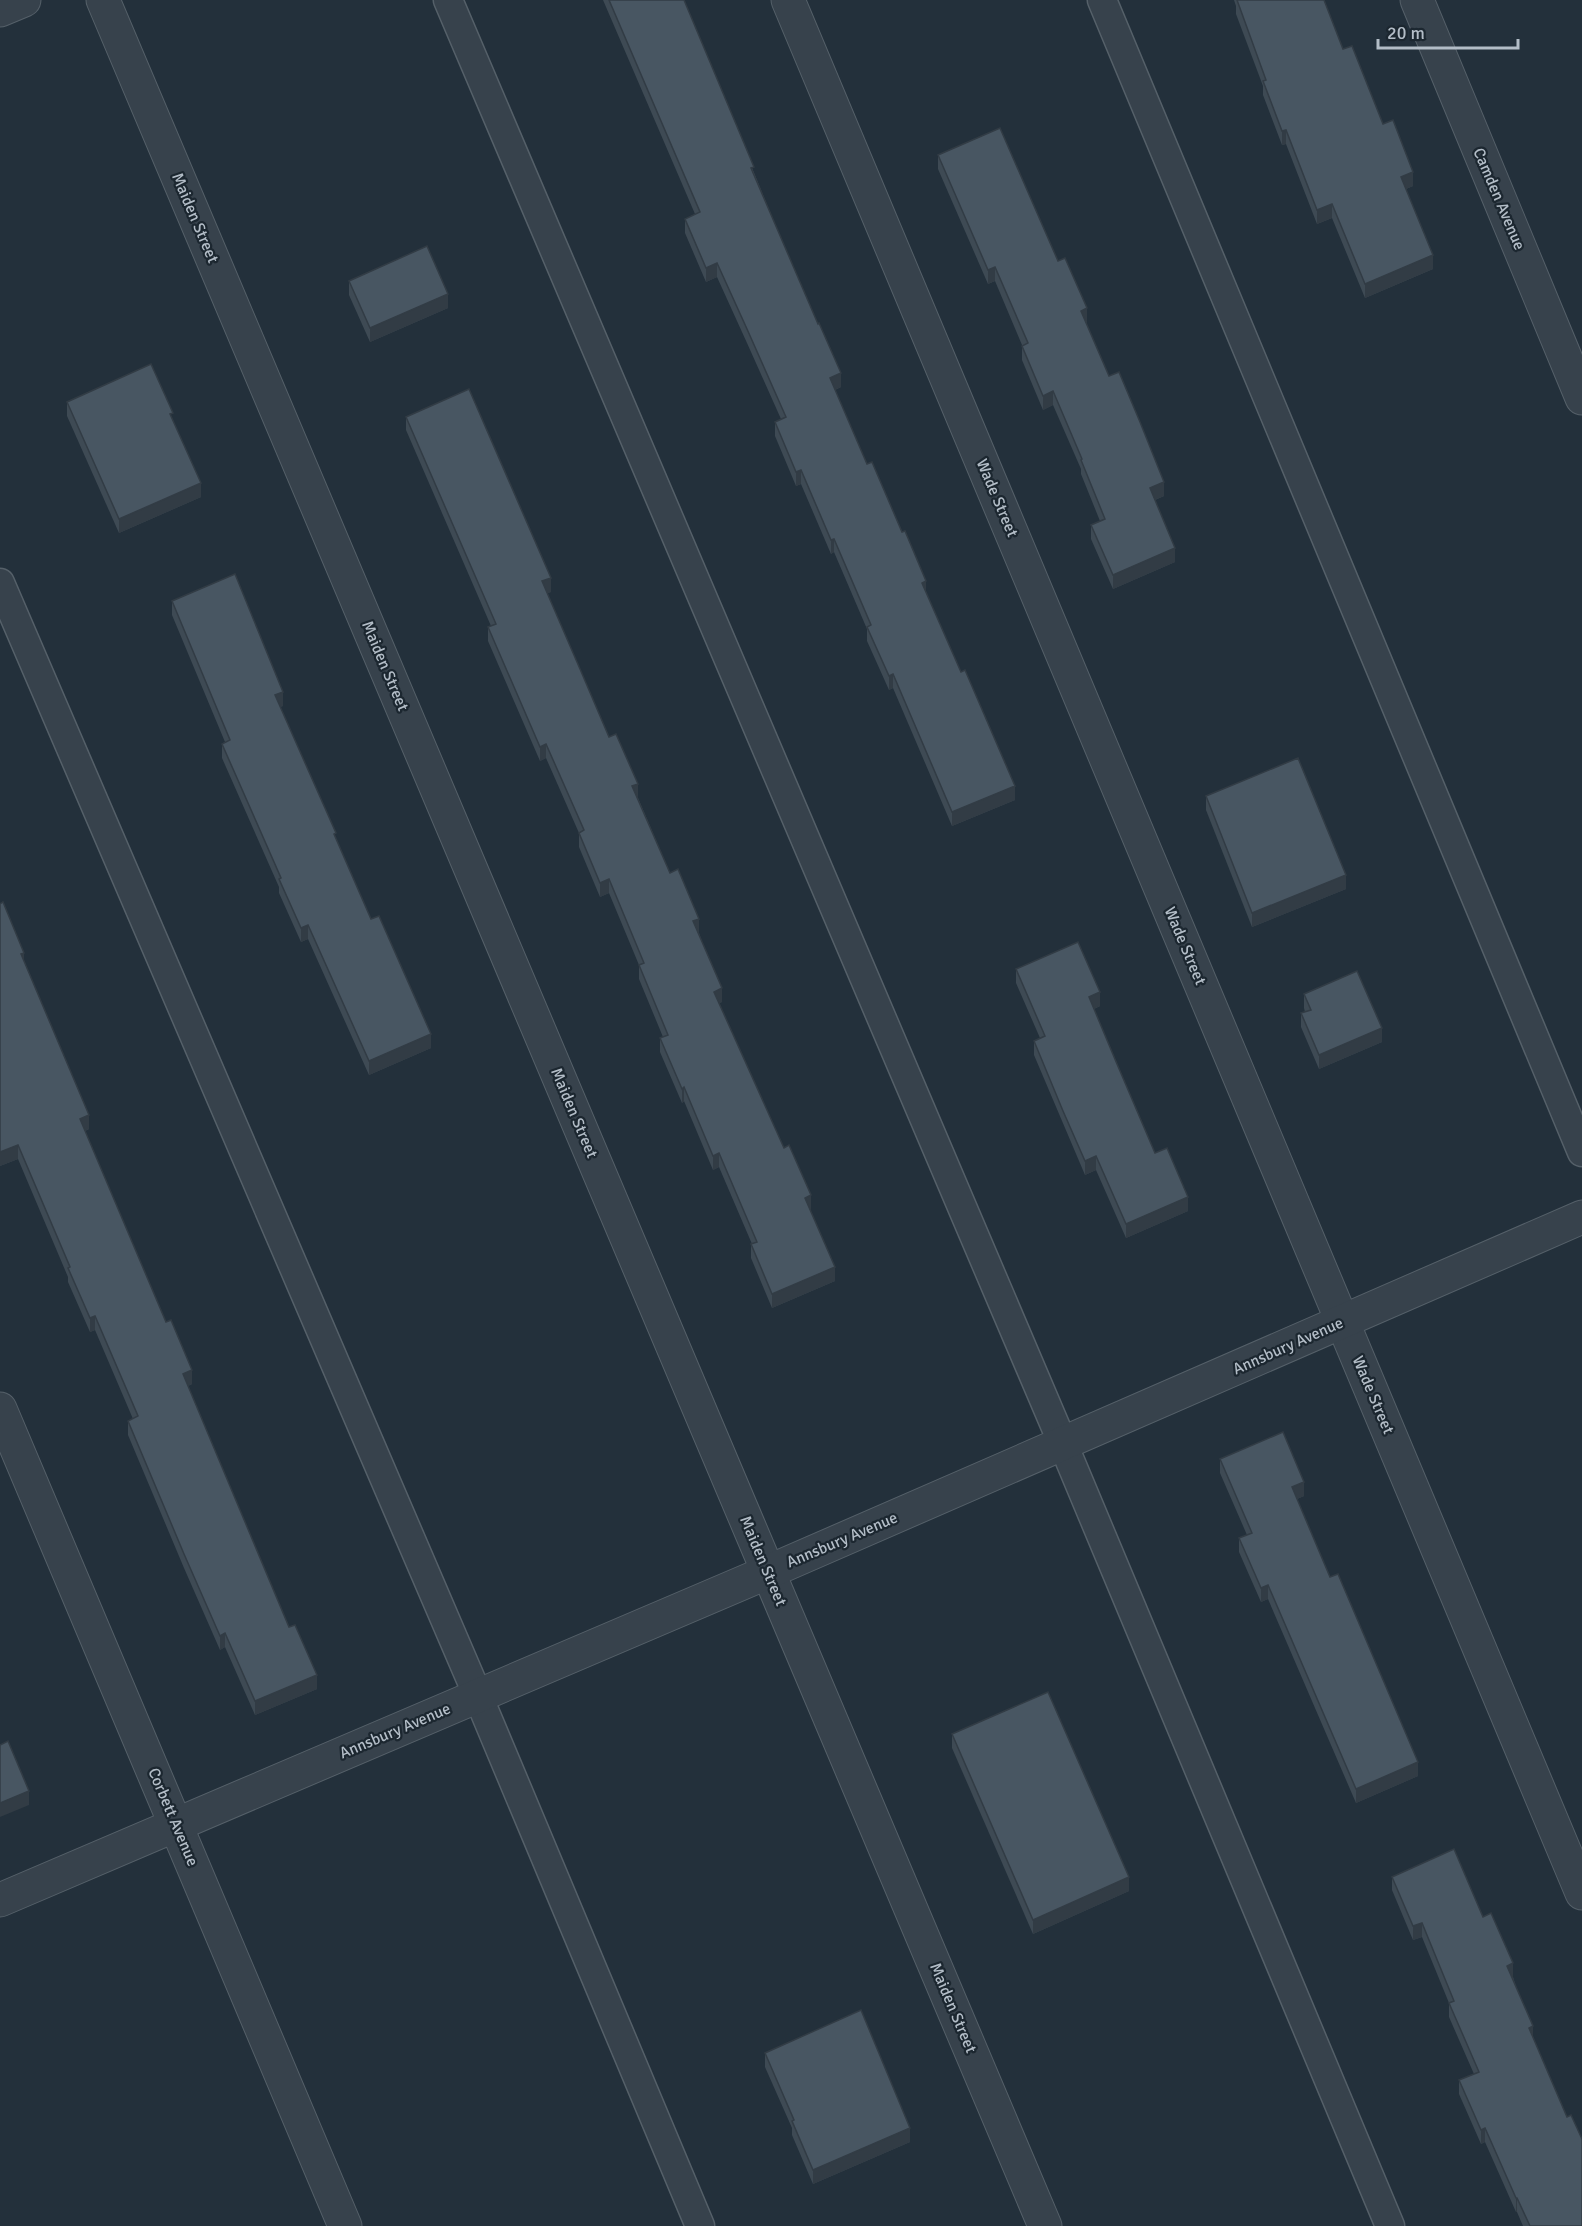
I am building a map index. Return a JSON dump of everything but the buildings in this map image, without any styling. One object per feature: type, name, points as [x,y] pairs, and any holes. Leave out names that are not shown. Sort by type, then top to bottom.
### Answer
[{"type":"street","points":[[0,10],[24,0]]},
{"type":"street","name":"Maiden Street","points":[[103,0],[1045,2226]]},
{"type":"street","name":"Wade Street","points":[[788,0],[1582,1893]]},
{"type":"street","name":"Camden Avenue","points":[[1417,0],[1582,398]]},
{"type":"street","name":"Annsbury Avenue","points":[[0,1900],[768,1572],[1582,1218]]},
{"type":"street","name":"Corbett Avenue","points":[[0,1409],[345,2226]]},
{"type":"lane","points":[[447,0],[1063,1444],[1390,2226]]},
{"type":"lane","points":[[1102,0],[1582,1152]]},
{"type":"lane","points":[[0,583],[478,1696],[700,2226]]}]
